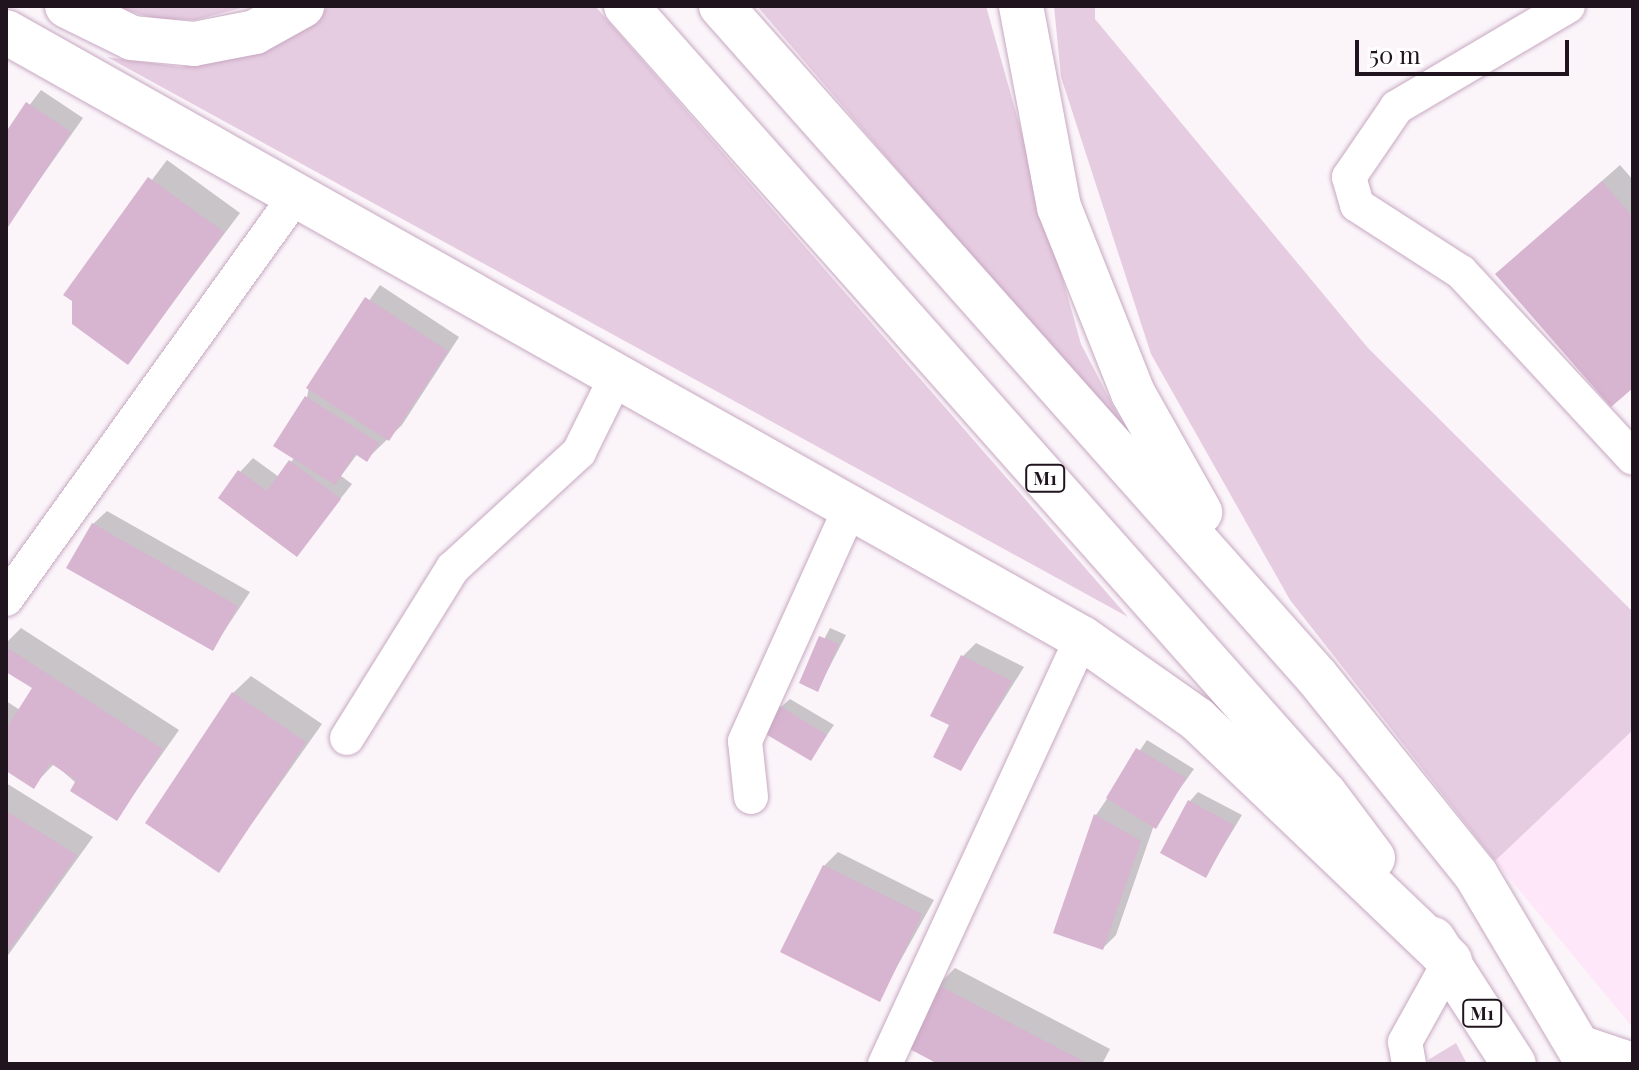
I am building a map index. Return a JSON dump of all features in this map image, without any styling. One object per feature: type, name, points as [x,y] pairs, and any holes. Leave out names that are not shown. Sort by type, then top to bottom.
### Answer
[{"type":"highway","points":[[67,6],[132,38],[194,44],[255,32],[302,6]]},
{"type":"highway","name":"M1","points":[[626,6],[1325,794],[1450,961],[1514,1064]]},
{"type":"highway","points":[[721,6],[1317,677],[1476,875],[1581,1052]]},
{"type":"highway","points":[[1021,6],[1059,207],[1126,378],[1184,490],[1317,677]]},
{"type":"highway","points":[[6,32],[1082,638],[1197,719],[1450,961]]},
{"type":"street","points":[[1568,6],[1397,107],[1349,177],[1366,215],[1461,272],[1633,458]]},
{"type":"street","points":[[6,599],[296,196]]},
{"type":"street","points":[[347,738],[453,568],[579,452],[617,375]]},
{"type":"street","points":[[751,797],[745,741],[851,506]]},
{"type":"street","points":[[885,1064],[1082,638]]},
{"type":"street","points":[[1409,1064],[1405,1042],[1450,961]]},
{"type":"street","points":[[1581,1052],[1633,1060]]},
{"type":"shaded area","points":[[113,6],[249,6],[195,20],[156,19]]},
{"type":"shaded area","points":[[330,6],[595,6],[1128,617],[107,57],[181,67],[263,49]]},
{"type":"shaded area","points":[[757,6],[986,6],[1081,344],[1134,446]]},
{"type":"shaded area","points":[[1054,6],[1095,6],[1095,19],[1368,348],[1633,612],[1633,730],[1495,861],[1290,600],[1151,354],[1061,77]]},
{"type":"shaded area","points":[[1633,730],[1633,1028],[1495,861]]},
{"type":"shaded area","points":[[1456,1043],[1467,1064],[1429,1064],[1428,1060]]},
{"type":"building","points":[[26,102],[71,132],[6,230],[6,132]]},
{"type":"building","points":[[148,177],[224,232],[128,365],[72,324],[72,301],[63,295]]},
{"type":"building","points":[[1602,181],[1633,217],[1633,388],[1611,407],[1495,274]]},
{"type":"building","points":[[365,297],[448,351],[389,441],[306,388]]},
{"type":"building","points":[[305,396],[379,443],[367,462],[355,454],[335,485],[273,446]]},
{"type":"building","points":[[289,460],[341,499],[297,557],[218,498],[238,470],[267,491]]},
{"type":"building","points":[[92,523],[238,606],[213,651],[66,568]]},
{"type":"building","points":[[819,636],[839,644],[818,692],[799,683]]},
{"type":"building","points":[[6,647],[163,749],[117,821],[70,791],[76,780],[50,763],[34,789],[6,771],[6,729],[32,688],[6,672]]},
{"type":"building","points":[[961,655],[1012,681],[961,771],[933,757],[949,725],[930,716]]},
{"type":"building","points":[[232,692],[306,742],[219,873],[145,823]]},
{"type":"building","points":[[780,706],[827,735],[811,761],[764,733]]},
{"type":"building","points":[[1136,748],[1186,778],[1156,829],[1106,798]]},
{"type":"building","points":[[1188,800],[1234,825],[1206,878],[1160,853]]},
{"type":"building","points":[[6,811],[77,855],[6,954]]},
{"type":"building","points":[[1094,814],[1141,841],[1103,950],[1053,933]]},
{"type":"building","points":[[823,865],[922,914],[880,1002],[780,952]]},
{"type":"building","points":[[936,984],[1089,1064],[938,1064],[904,1046]]}]
